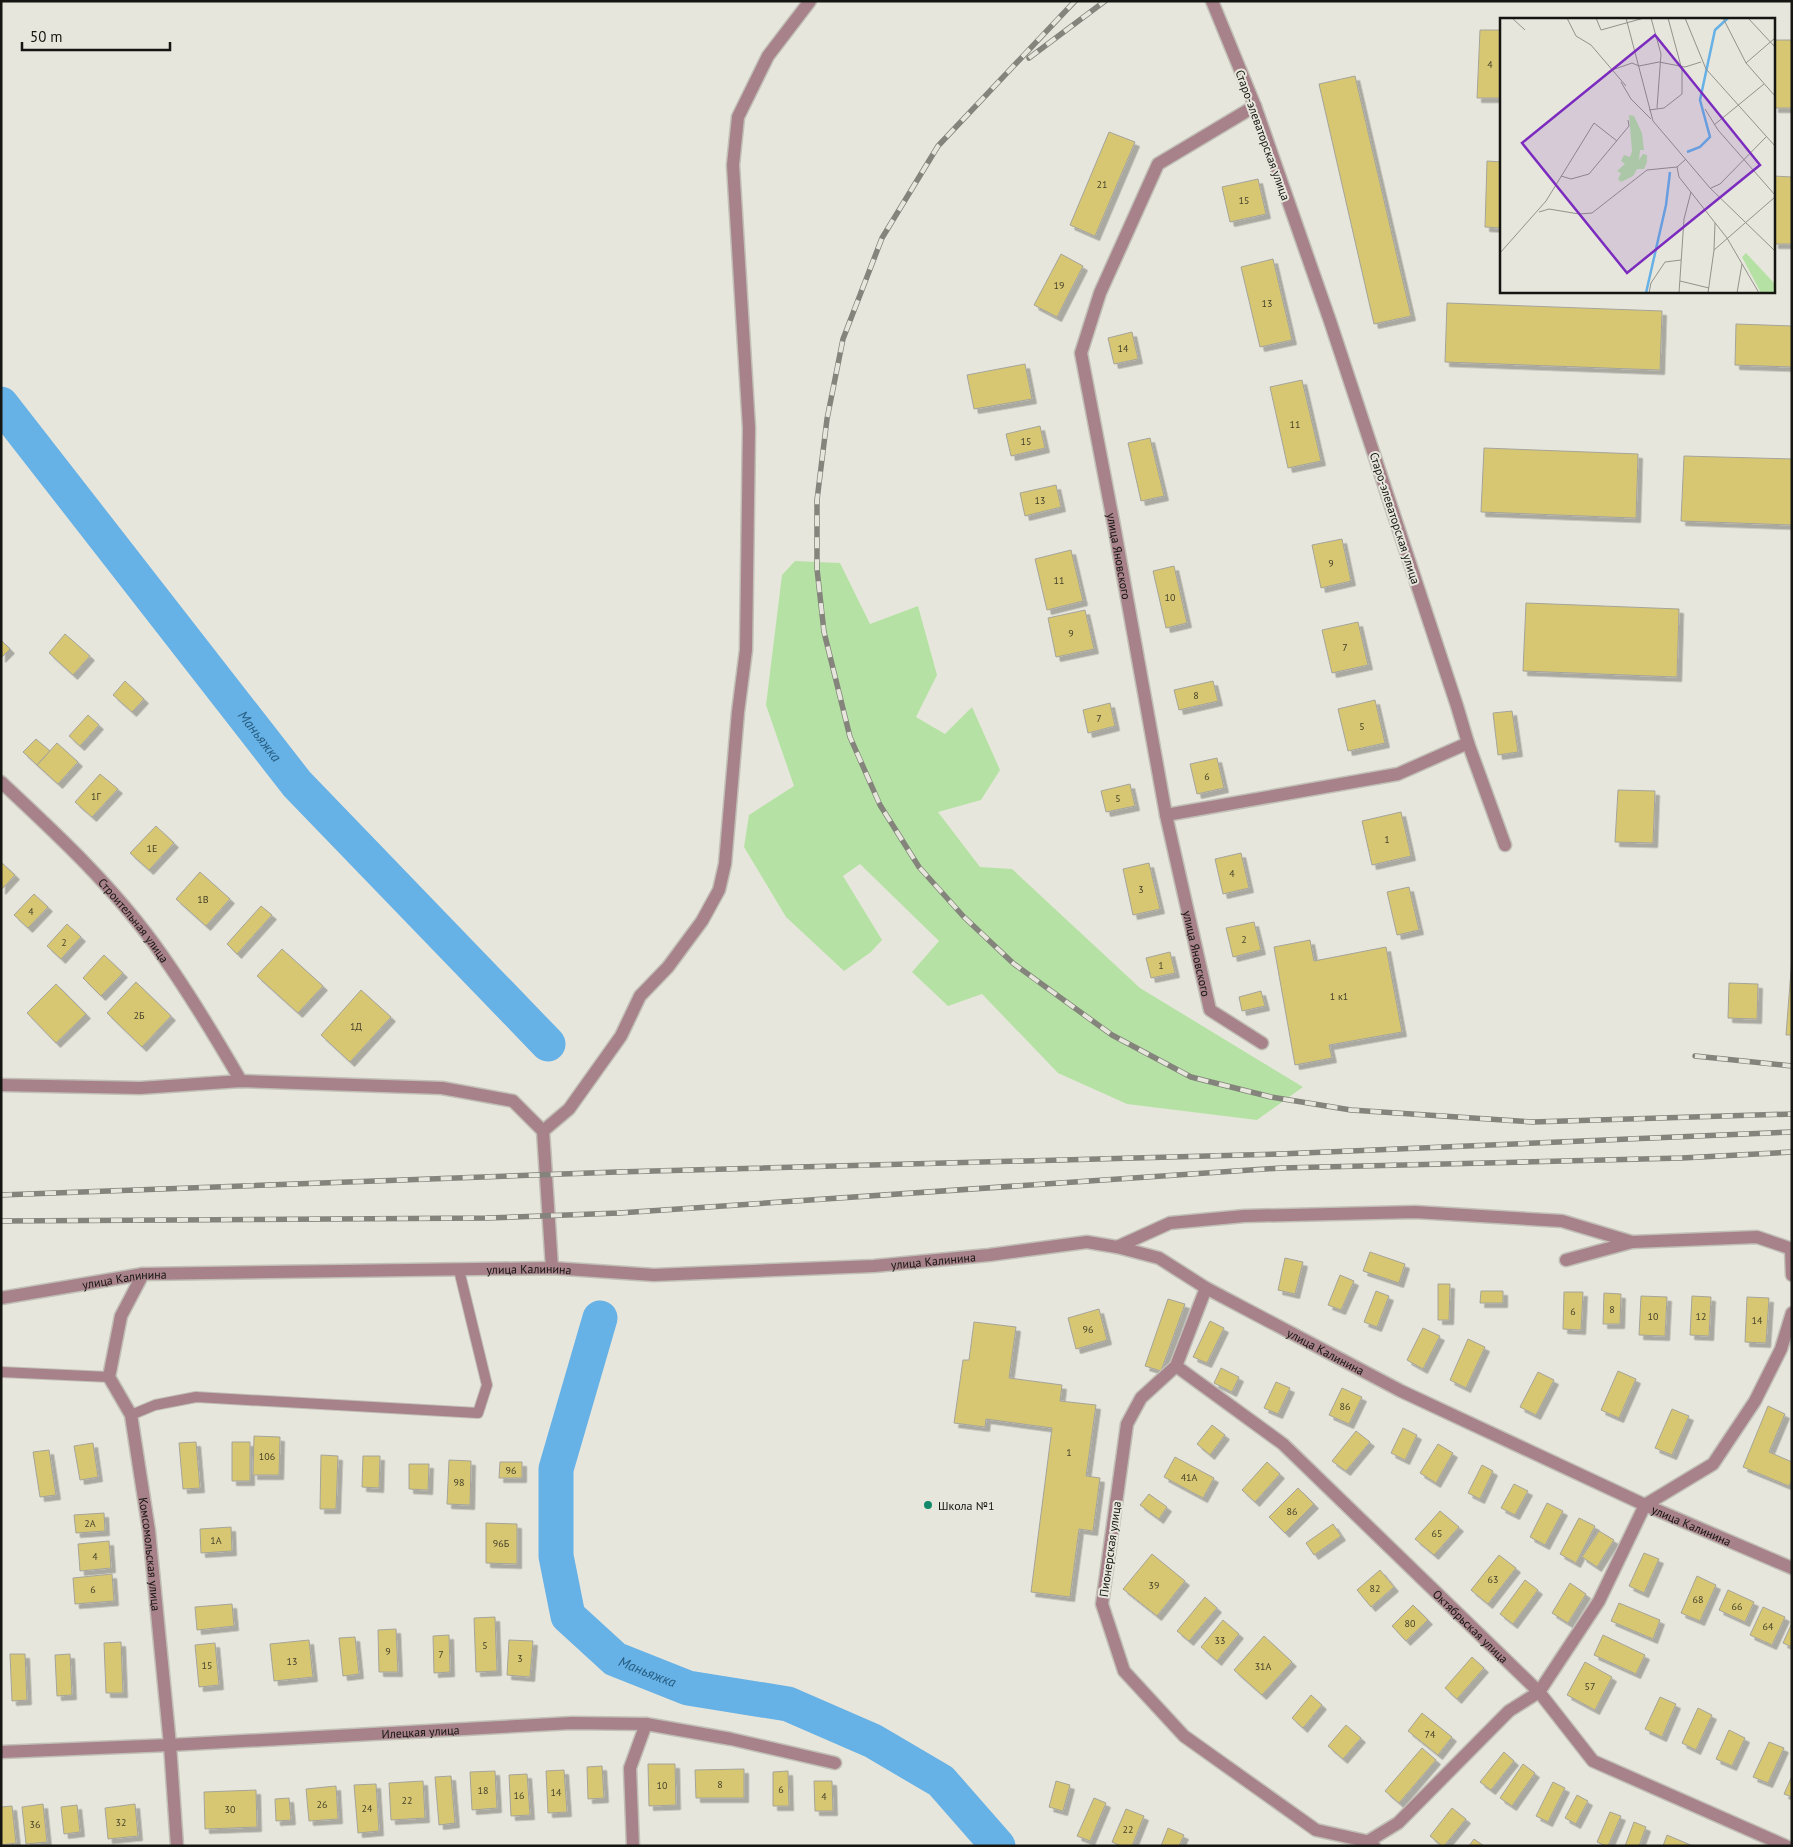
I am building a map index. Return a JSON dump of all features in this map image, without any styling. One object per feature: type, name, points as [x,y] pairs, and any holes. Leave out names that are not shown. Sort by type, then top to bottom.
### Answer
[{"type":"street","points":[[543,1131],[569,1109],[621,1036],[640,996],[668,967],[702,921],[719,890],[725,864],[738,712],[746,650],[749,428],[733,165],[738,117],[768,56],[810,1]]},
{"type":"street","name":"Старо-элеваторская улица","points":[[1212,1],[1255,106],[1330,321],[1468,743],[1506,845]]},
{"type":"street","name":"улица Яновского","points":[[1255,106],[1158,164],[1100,293],[1081,353],[1166,815],[1210,1010],[1262,1043]]},
{"type":"street","points":[[1166,815],[1398,774],[1468,743]]},
{"type":"street","name":"Строительная улица","points":[[1,782],[65,841],[118,900],[162,954],[210,1027],[241,1081]]},
{"type":"street","points":[[1,1085],[140,1088],[241,1081],[442,1088],[513,1101],[543,1131],[552,1268]]},
{"type":"street","points":[[1117,1247],[1170,1222],[1244,1216],[1415,1212],[1562,1221],[1632,1242]]},
{"type":"street","points":[[1566,1260],[1632,1242],[1757,1237],[1791,1249],[1792,1275]]},
{"type":"street","name":"улица Калинина","points":[[1,1298],[143,1274],[552,1268],[654,1275],[874,1266],[989,1255],[1087,1242],[1117,1247],[1159,1258],[1206,1288],[1401,1391],[1645,1505],[1792,1568]]},
{"type":"street","points":[[109,1378],[121,1316],[143,1274]]},
{"type":"street","name":"Пионерская улица","points":[[1206,1288],[1176,1366],[1141,1398],[1127,1424],[1102,1604],[1124,1671],[1184,1736],[1316,1830],[1367,1844]]},
{"type":"street","points":[[1367,1844],[1398,1822],[1509,1711],[1539,1692],[1599,1601],[1645,1505],[1713,1464],[1759,1393],[1781,1349],[1792,1313]]},
{"type":"street","name":"Октябрьская улица","points":[[1176,1366],[1283,1444],[1539,1692],[1593,1761],[1786,1846]]},
{"type":"street","name":"Комсомольская улица","points":[[109,1378],[131,1415],[149,1531],[170,1746],[177,1846]]},
{"type":"street","name":"Илецкая улица","points":[[1,1752],[170,1746],[572,1723],[646,1724],[731,1739],[835,1763]]},
{"type":"street","points":[[633,1846],[630,1768],[646,1724]]},
{"type":"lane","points":[[131,1415],[155,1405],[196,1397],[478,1413],[487,1385],[459,1270]]},
{"type":"lane","points":[[1,1372],[109,1378]]},
{"type":"green space","points":[[795,561],[840,563],[870,624],[918,606],[937,675],[916,717],[945,734],[972,707],[1000,770],[981,800],[938,812],[980,867],[1012,869],[1140,988],[1303,1087],[1257,1120],[1127,1104],[1058,1073],[982,994],[948,1006],[912,972],[939,941],[860,864],[843,876],[882,940],[871,952],[844,971],[786,917],[744,847],[749,815],[794,786],[766,705],[782,575]]},
{"type":"building","points":[[1480,30],[1500,30],[1500,98],[1477,98]]},
{"type":"building","points":[[1776,40],[1792,40],[1792,108],[1776,108]]},
{"type":"building","points":[[1355,76],[1411,316],[1374,324],[1319,84]]},
{"type":"building","points":[[1109,132],[1135,142],[1095,236],[1070,225]]},
{"type":"building","points":[[1487,161],[1500,162],[1500,228],[1485,227]]},
{"type":"building","points":[[1776,176],[1792,177],[1792,244],[1776,244]]},
{"type":"building","points":[[1258,179],[1266,214],[1230,222],[1222,187]]},
{"type":"building","points":[[1061,254],[1083,266],[1057,317],[1034,305]]},
{"type":"building","points":[[1273,259],[1292,340],[1260,347],[1241,267]]},
{"type":"building","points":[[1447,303],[1662,311],[1660,370],[1445,362]]},
{"type":"building","points":[[1736,324],[1792,326],[1792,367],[1735,365]]},
{"type":"building","points":[[1132,332],[1138,359],[1114,364],[1108,338]]},
{"type":"building","points":[[1025,364],[1032,399],[974,409],[967,375]]},
{"type":"building","points":[[1302,380],[1321,461],[1288,468],[1270,387]]},
{"type":"building","points":[[1040,426],[1045,448],[1011,456],[1006,434]]},
{"type":"building","points":[[1150,438],[1164,496],[1141,501],[1128,443]]},
{"type":"building","points":[[1484,448],[1638,454],[1636,518],[1481,512]]},
{"type":"building","points":[[1684,456],[1792,459],[1792,525],[1681,521]]},
{"type":"building","points":[[1056,485],[1061,507],[1025,516],[1020,493]]},
{"type":"building","points":[[1342,539],[1351,581],[1321,588],[1312,545]]},
{"type":"building","points":[[1071,550],[1083,601],[1047,610],[1035,559]]},
{"type":"building","points":[[1174,566],[1187,623],[1166,628],[1153,571]]},
{"type":"building","points":[[1526,603],[1679,609],[1677,677],[1523,671]]},
{"type":"building","points":[[1085,610],[1094,649],[1056,657],[1048,618]]},
{"type":"building","points":[[1358,622],[1368,665],[1332,673],[1322,630]]},
{"type":"building","points":[[65,634],[90,656],[73,675],[49,653]]},
{"type":"building","points":[[1,640],[10,649],[1,658]]},
{"type":"building","points":[[125,681],[144,699],[132,712],[113,695]]},
{"type":"building","points":[[1213,681],[1218,701],[1179,710],[1174,690]]},
{"type":"building","points":[[1375,700],[1385,743],[1348,751],[1338,709]]},
{"type":"building","points":[[1110,703],[1115,726],[1088,733],[1083,710]]},
{"type":"building","points":[[1512,711],[1518,752],[1498,755],[1493,713]]},
{"type":"building","points":[[88,715],[99,725],[80,746],[69,736]]},
{"type":"building","points":[[36,739],[50,751],[37,765],[23,752]]},
{"type":"building","points":[[57,743],[78,762],[58,784],[37,765]]},
{"type":"building","points":[[1217,758],[1224,788],[1197,794],[1190,764]]},
{"type":"building","points":[[100,774],[118,789],[92,817],[75,802]]},
{"type":"building","points":[[1130,784],[1135,806],[1106,812],[1101,791]]},
{"type":"building","points":[[1618,790],[1655,791],[1653,843],[1615,842]]},
{"type":"building","points":[[1401,812],[1411,856],[1372,865],[1362,821]]},
{"type":"building","points":[[156,826],[174,843],[149,870],[130,853]]},
{"type":"building","points":[[1241,853],[1249,888],[1223,894],[1215,859]]},
{"type":"building","points":[[1149,863],[1160,909],[1133,915],[1123,869]]},
{"type":"building","points":[[1,864],[15,875],[1,890]]},
{"type":"building","points":[[200,872],[230,899],[206,926],[176,899]]},
{"type":"building","points":[[1409,887],[1419,930],[1397,935],[1387,892]]},
{"type":"building","points":[[34,894],[48,907],[28,928],[14,915]]},
{"type":"building","points":[[261,906],[272,915],[237,954],[227,944]]},
{"type":"building","points":[[1254,922],[1261,950],[1233,957],[1226,928]]},
{"type":"building","points":[[67,924],[81,937],[61,959],[47,946]]},
{"type":"building","points":[[1310,940],[1314,961],[1386,947],[1402,1032],[1329,1045],[1332,1058],[1295,1065],[1274,947]]},
{"type":"building","points":[[282,949],[323,986],[298,1013],[257,976]]},
{"type":"building","points":[[1170,952],[1175,973],[1151,978],[1146,958]]},
{"type":"building","points":[[104,955],[123,973],[101,996],[83,978]]},
{"type":"building","points":[[1792,958],[1792,1035],[1786,1035]]},
{"type":"building","points":[[136,982],[171,1016],[142,1047],[107,1013]]},
{"type":"building","points":[[1729,983],[1758,984],[1757,1019],[1728,1018]]},
{"type":"building","points":[[56,984],[86,1014],[56,1043],[27,1013]]},
{"type":"building","points":[[361,990],[391,1017],[350,1062],[321,1035]]},
{"type":"building","points":[[1261,991],[1265,1006],[1242,1011],[1239,997]]},
{"type":"building","points":[[1370,1252],[1405,1264],[1399,1283],[1363,1271]]},
{"type":"building","points":[[1285,1258],[1303,1262],[1295,1294],[1278,1290]]},
{"type":"building","points":[[1340,1275],[1354,1281],[1341,1310],[1328,1305]]},
{"type":"building","points":[[1438,1284],[1450,1284],[1449,1320],[1438,1320]]},
{"type":"building","points":[[1376,1291],[1389,1296],[1377,1327],[1364,1322]]},
{"type":"building","points":[[1481,1291],[1503,1291],[1503,1303],[1480,1303]]},
{"type":"building","points":[[1564,1292],[1583,1292],[1581,1330],[1563,1329]]},
{"type":"building","points":[[1604,1293],[1621,1294],[1620,1324],[1603,1324]]},
{"type":"building","points":[[1641,1296],[1667,1297],[1665,1336],[1639,1335]]},
{"type":"building","points":[[1692,1296],[1711,1297],[1709,1336],[1690,1335]]},
{"type":"building","points":[[1747,1297],[1769,1298],[1766,1343],[1745,1342]]},
{"type":"building","points":[[1168,1299],[1185,1304],[1161,1371],[1145,1366]]},
{"type":"building","points":[[1099,1309],[1107,1340],[1076,1349],[1068,1318]]},
{"type":"building","points":[[1210,1321],[1224,1328],[1207,1363],[1193,1357]]},
{"type":"building","points":[[974,1322],[1016,1327],[1009,1378],[1062,1385],[1060,1401],[1096,1405],[1086,1476],[1100,1478],[1093,1531],[1079,1529],[1070,1597],[1031,1592],[1052,1428],[986,1419],[985,1427],[954,1423],[963,1360],[969,1360]]},
{"type":"building","points":[[1423,1328],[1440,1336],[1423,1369],[1407,1360]]},
{"type":"building","points":[[1468,1339],[1485,1347],[1466,1388],[1450,1380]]},
{"type":"building","points":[[1221,1368],[1239,1377],[1232,1392],[1214,1383]]},
{"type":"building","points":[[1618,1371],[1636,1379],[1619,1418],[1601,1410]]},
{"type":"building","points":[[1538,1372],[1554,1380],[1536,1415],[1520,1407]]},
{"type":"building","points":[[1276,1382],[1290,1388],[1278,1414],[1264,1408]]},
{"type":"building","points":[[1342,1388],[1362,1397],[1349,1424],[1329,1415]]},
{"type":"building","points":[[1768,1406],[1785,1414],[1769,1452],[1792,1462],[1792,1480],[1789,1486],[1743,1467]]},
{"type":"building","points":[[1672,1409],[1689,1416],[1672,1455],[1655,1448]]},
{"type":"building","points":[[1212,1425],[1225,1435],[1210,1455],[1197,1444]]},
{"type":"building","points":[[1403,1428],[1417,1435],[1405,1460],[1391,1453]]},
{"type":"building","points":[[1356,1431],[1370,1442],[1346,1471],[1332,1461]]},
{"type":"building","points":[[254,1436],[280,1437],[279,1475],[253,1475]]},
{"type":"building","points":[[196,1442],[200,1488],[183,1489],[179,1443]]},
{"type":"building","points":[[232,1442],[250,1442],[250,1481],[232,1481]]},
{"type":"building","points":[[93,1443],[98,1477],[80,1480],[74,1446]]},
{"type":"building","points":[[1438,1444],[1453,1453],[1436,1483],[1420,1473]]},
{"type":"building","points":[[49,1450],[56,1495],[40,1497],[33,1452]]},
{"type":"building","points":[[321,1455],[338,1456],[336,1509],[320,1509]]},
{"type":"building","points":[[363,1456],[380,1456],[379,1488],[362,1487]]},
{"type":"building","points":[[1175,1457],[1214,1478],[1203,1498],[1164,1477]]},
{"type":"building","points":[[449,1460],[471,1461],[470,1505],[447,1504]]},
{"type":"building","points":[[500,1462],[522,1462],[522,1478],[499,1478]]},
{"type":"building","points":[[1267,1462],[1280,1474],[1255,1502],[1242,1490]]},
{"type":"building","points":[[409,1464],[429,1464],[428,1490],[409,1489]]},
{"type":"building","points":[[1482,1465],[1493,1471],[1480,1499],[1468,1493]]},
{"type":"building","points":[[1514,1484],[1528,1491],[1515,1515],[1501,1508]]},
{"type":"building","points":[[1298,1488],[1314,1504],[1285,1533],[1269,1517]]},
{"type":"building","points":[[1149,1494],[1167,1507],[1159,1519],[1140,1505]]},
{"type":"building","points":[[1547,1503],[1563,1511],[1545,1545],[1530,1537]]},
{"type":"building","points":[[1440,1511],[1459,1527],[1434,1555],[1415,1539]]},
{"type":"building","points":[[104,1513],[105,1531],[76,1533],[74,1515]]},
{"type":"building","points":[[1579,1518],[1595,1526],[1576,1563],[1560,1554]]},
{"type":"building","points":[[486,1523],[517,1524],[517,1564],[486,1563]]},
{"type":"building","points":[[1333,1524],[1341,1536],[1314,1555],[1306,1543]]},
{"type":"building","points":[[231,1527],[232,1551],[201,1553],[200,1529]]},
{"type":"building","points":[[1599,1531],[1614,1540],[1597,1567],[1582,1557]]},
{"type":"building","points":[[109,1541],[111,1568],[80,1571],[78,1544]]},
{"type":"building","points":[[1644,1553],[1659,1559],[1644,1593],[1629,1586]]},
{"type":"building","points":[[1152,1554],[1185,1581],[1157,1616],[1123,1589]]},
{"type":"building","points":[[1499,1555],[1516,1568],[1488,1604],[1471,1590]]},
{"type":"building","points":[[1380,1570],[1394,1587],[1371,1607],[1357,1590]]},
{"type":"building","points":[[112,1574],[114,1601],[75,1604],[73,1578]]},
{"type":"building","points":[[1697,1576],[1716,1585],[1700,1621],[1681,1613]]},
{"type":"building","points":[[1525,1580],[1538,1590],[1513,1624],[1500,1614]]},
{"type":"building","points":[[1570,1583],[1586,1594],[1568,1623],[1552,1613]]},
{"type":"building","points":[[1728,1590],[1754,1602],[1745,1622],[1719,1610]]},
{"type":"building","points":[[1205,1597],[1217,1608],[1189,1641],[1177,1631]]},
{"type":"building","points":[[1619,1603],[1660,1620],[1653,1639],[1611,1621]]},
{"type":"building","points":[[232,1604],[234,1626],[197,1630],[195,1607]]},
{"type":"building","points":[[1413,1605],[1428,1620],[1406,1641],[1392,1626]]},
{"type":"building","points":[[1763,1607],[1785,1617],[1772,1645],[1750,1635]]},
{"type":"building","points":[[495,1617],[497,1671],[476,1672],[474,1618]]},
{"type":"building","points":[[1223,1620],[1239,1634],[1217,1661],[1201,1647]]},
{"type":"building","points":[[1792,1623],[1792,1647],[1783,1643]]},
{"type":"building","points":[[396,1629],[398,1672],[379,1672],[378,1630]]},
{"type":"building","points":[[449,1635],[450,1672],[434,1673],[433,1636]]},
{"type":"building","points":[[1603,1635],[1645,1655],[1636,1674],[1594,1655]]},
{"type":"building","points":[[1264,1636],[1292,1662],[1262,1695],[1234,1670]]},
{"type":"building","points":[[355,1637],[359,1674],[343,1676],[339,1638]]},
{"type":"building","points":[[309,1640],[313,1677],[274,1681],[270,1644]]},
{"type":"building","points":[[509,1640],[533,1641],[530,1677],[507,1675]]},
{"type":"building","points":[[121,1642],[123,1693],[106,1693],[104,1643]]},
{"type":"building","points":[[215,1643],[219,1685],[199,1687],[195,1645]]},
{"type":"building","points":[[10,1654],[25,1654],[27,1700],[12,1701]]},
{"type":"building","points":[[70,1654],[72,1695],[57,1696],[55,1655]]},
{"type":"building","points":[[1472,1657],[1484,1668],[1457,1699],[1445,1688]]},
{"type":"building","points":[[1585,1662],[1612,1677],[1595,1710],[1567,1695]]},
{"type":"building","points":[[1311,1695],[1322,1705],[1303,1728],[1292,1718]]},
{"type":"building","points":[[1660,1697],[1676,1704],[1662,1737],[1645,1729]]},
{"type":"building","points":[[1698,1708],[1712,1715],[1696,1750],[1682,1743]]},
{"type":"building","points":[[1422,1713],[1452,1737],[1438,1755],[1408,1731]]},
{"type":"building","points":[[1346,1725],[1361,1738],[1343,1759],[1328,1746]]},
{"type":"building","points":[[1729,1730],[1745,1738],[1732,1766],[1716,1759]]},
{"type":"building","points":[[1769,1742],[1784,1748],[1768,1783],[1753,1777]]},
{"type":"building","points":[[1422,1748],[1436,1760],[1399,1803],[1385,1791]]},
{"type":"building","points":[[1504,1752],[1514,1761],[1491,1790],[1480,1782]]},
{"type":"building","points":[[648,1764],[675,1764],[676,1805],[649,1806]]},
{"type":"building","points":[[1523,1764],[1535,1773],[1512,1806],[1500,1798]]},
{"type":"building","points":[[602,1766],[604,1798],[588,1799],[587,1767]]},
{"type":"building","points":[[744,1769],[744,1798],[696,1798],[695,1770]]},
{"type":"building","points":[[564,1770],[567,1812],[548,1813],[546,1771]]},
{"type":"building","points":[[495,1771],[497,1808],[472,1810],[470,1772]]},
{"type":"building","points":[[788,1771],[789,1806],[773,1806],[773,1772]]},
{"type":"building","points":[[527,1774],[530,1815],[511,1816],[509,1775]]},
{"type":"building","points":[[451,1776],[455,1823],[439,1825],[435,1777]]},
{"type":"building","points":[[1792,1776],[1792,1797],[1784,1794]]},
{"type":"building","points":[[423,1781],[425,1818],[391,1820],[389,1783]]},
{"type":"building","points":[[814,1781],[832,1781],[833,1811],[815,1811]]},
{"type":"building","points":[[1056,1781],[1070,1785],[1063,1811],[1049,1807]]},
{"type":"building","points":[[1553,1782],[1565,1788],[1548,1822],[1536,1816]]},
{"type":"building","points":[[376,1784],[379,1831],[358,1833],[354,1785]]},
{"type":"building","points":[[336,1786],[338,1819],[309,1821],[306,1789]]},
{"type":"building","points":[[256,1790],[257,1827],[205,1829],[204,1792]]},
{"type":"building","points":[[1577,1795],[1588,1801],[1576,1824],[1565,1818]]},
{"type":"building","points":[[289,1798],[291,1820],[276,1821],[275,1799]]},
{"type":"building","points":[[1094,1798],[1106,1803],[1090,1841],[1077,1836]]},
{"type":"building","points":[[43,1804],[47,1842],[26,1844],[22,1807]]},
{"type":"building","points":[[135,1804],[138,1836],[108,1839],[105,1808]]},
{"type":"building","points":[[77,1805],[80,1832],[64,1834],[61,1807]]},
{"type":"building","points":[[12,1806],[16,1843],[1,1845],[1,1807]]},
{"type":"building","points":[[1452,1808],[1466,1819],[1442,1846],[1430,1836]]},
{"type":"building","points":[[1126,1809],[1144,1816],[1132,1846],[1121,1846],[1112,1842]]},
{"type":"building","points":[[1610,1812],[1621,1816],[1608,1846],[1606,1846],[1597,1842]]},
{"type":"building","points":[[1634,1822],[1646,1827],[1639,1846],[1625,1846]]},
{"type":"building","points":[[1168,1828],[1184,1835],[1179,1846],[1161,1846]]},
{"type":"building","points":[[1667,1835],[1693,1846],[1663,1846]]},
{"type":"building","points":[[1474,1839],[1484,1846],[1469,1846]]},
{"type":"waterway","name":"Маньяжка","points":[[1,404],[297,784],[548,1044]]},
{"type":"waterway","name":"Маньяжка","points":[[600,1318],[556,1469],[556,1556],[568,1616],[615,1659],[688,1688],[788,1704],[873,1741],[941,1781],[998,1846]]},
{"type":"railway","points":[[1075,1],[938,146],[882,238],[843,339],[827,419],[817,500],[817,569],[824,632],[850,737],[880,805],[919,867],[964,917],[1014,964],[1112,1035],[1191,1077],[1271,1097],[1351,1110],[1533,1122],[1792,1114]]},
{"type":"railway","points":[[1029,58],[1105,1]]},
{"type":"railway","points":[[1695,1056],[1792,1066]]},
{"type":"railway","points":[[1,1195],[617,1172],[1280,1154],[1792,1132]]},
{"type":"railway","points":[[1,1221],[487,1218],[619,1213],[1281,1168],[1682,1158],[1792,1152]]},
{"type":"place","name":"Школа №1","points":[[928,1505]]}]
